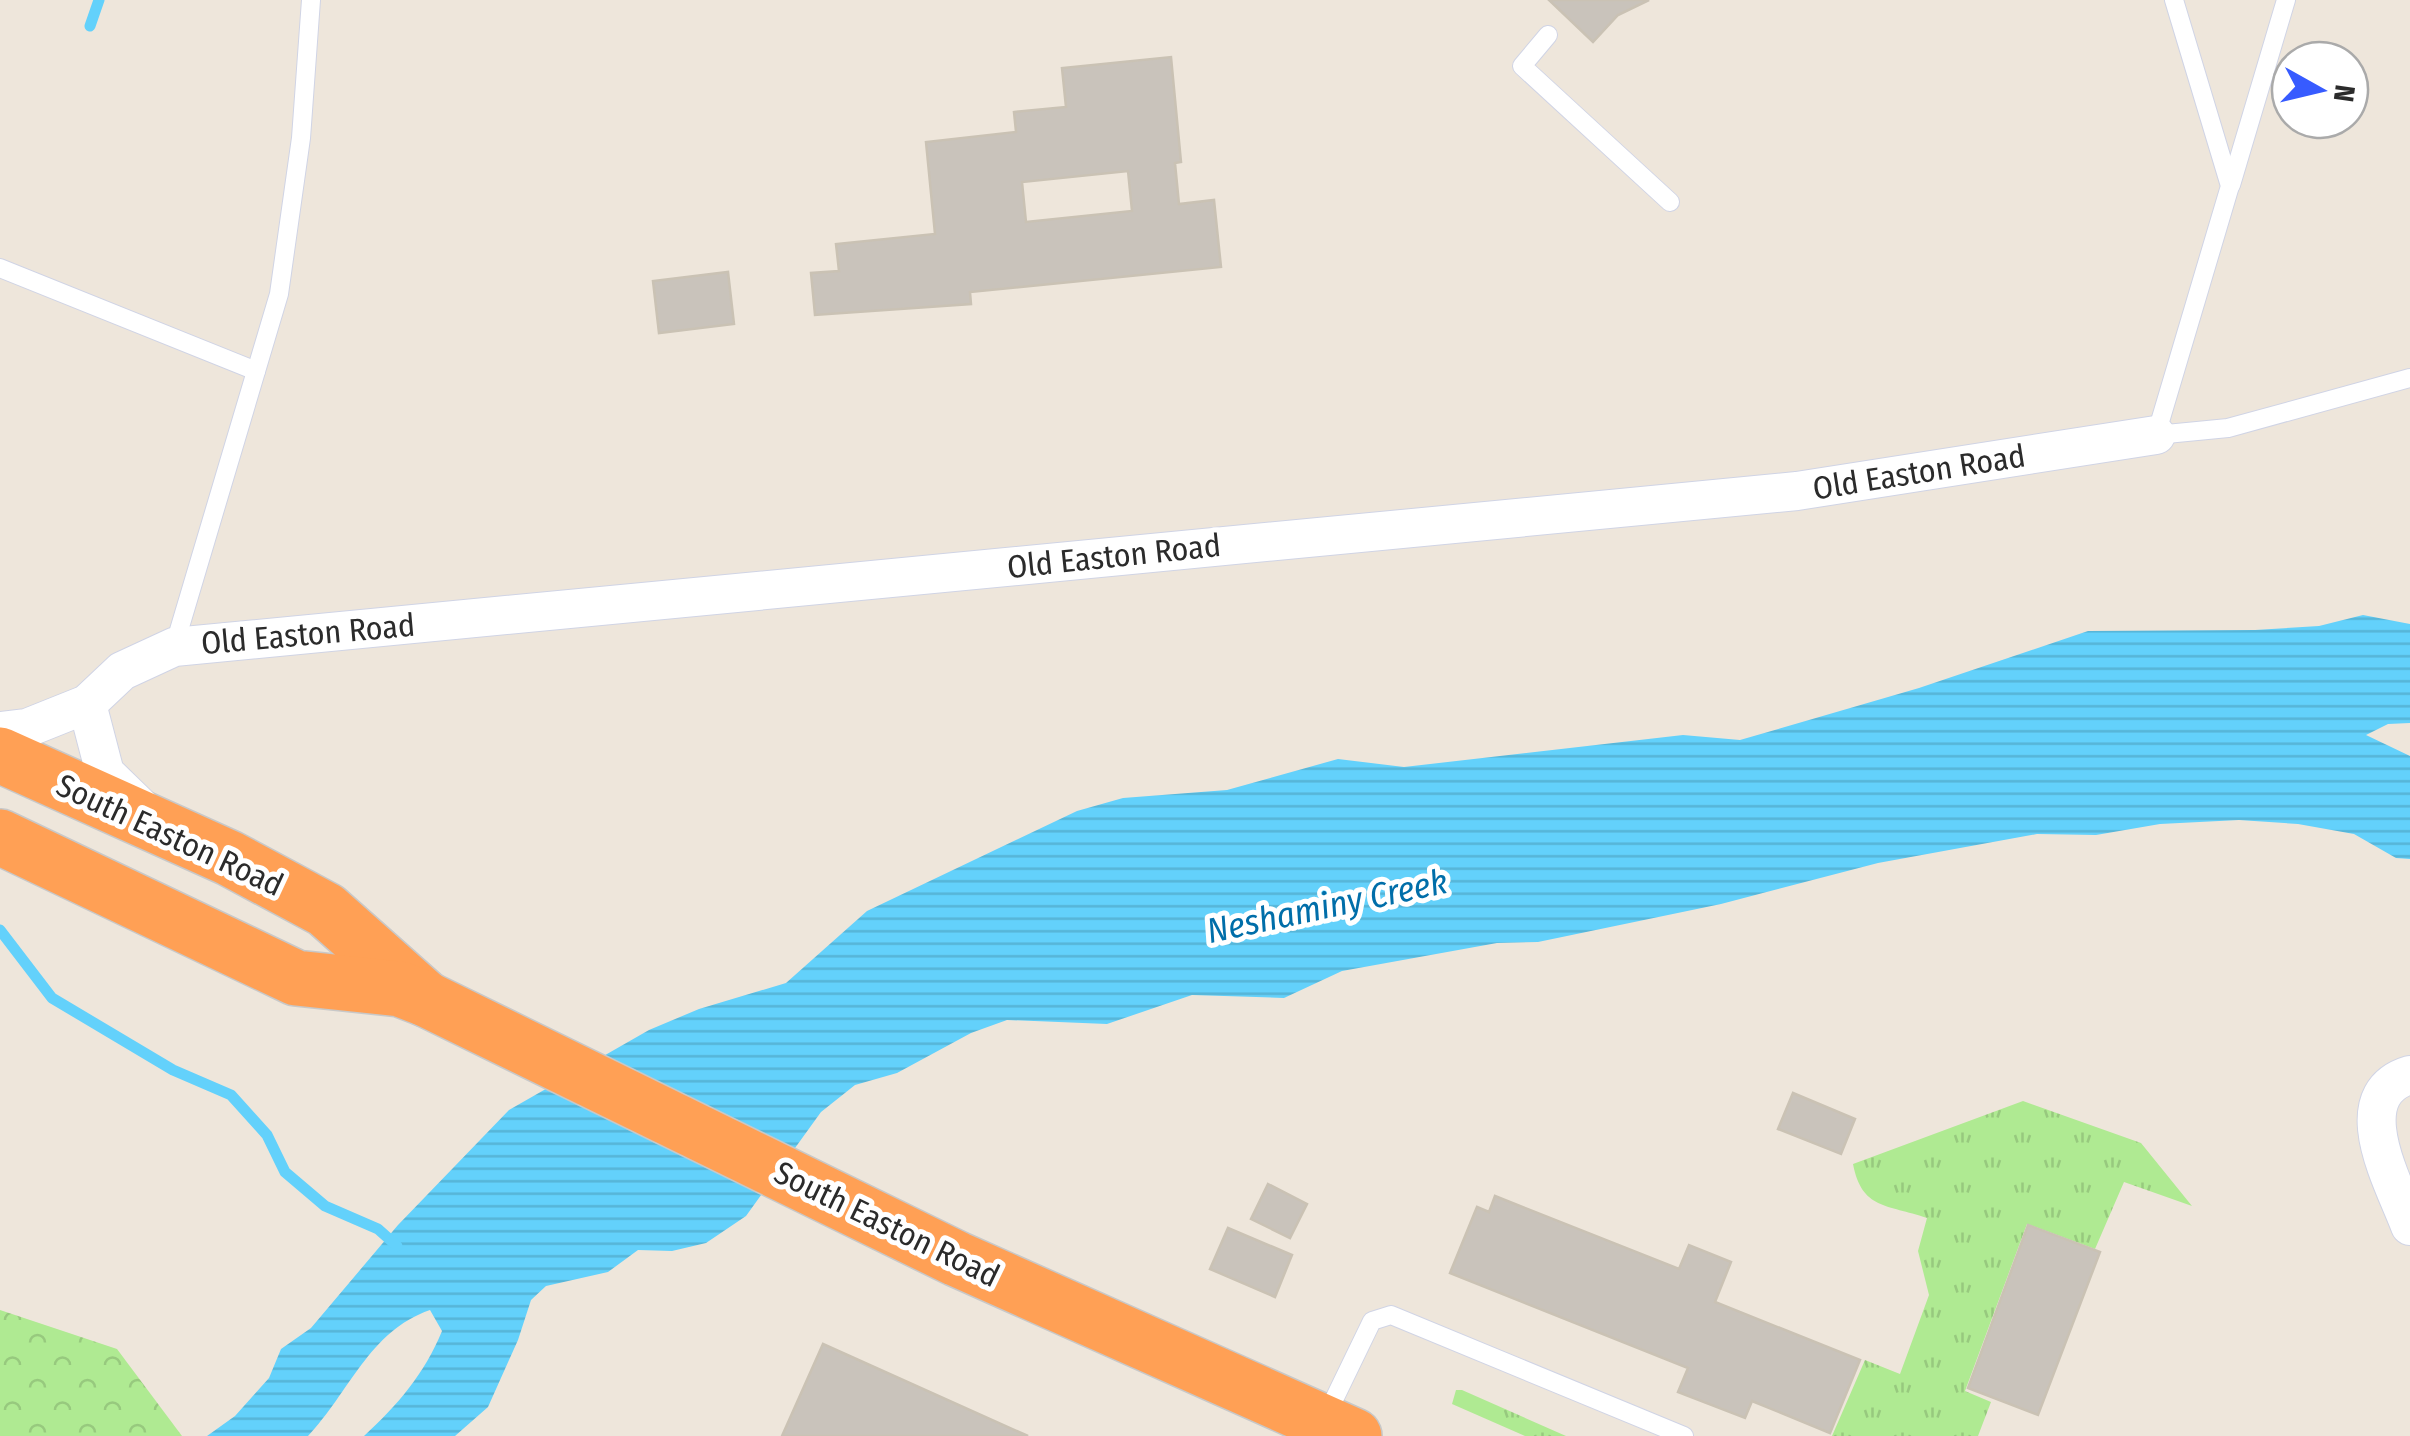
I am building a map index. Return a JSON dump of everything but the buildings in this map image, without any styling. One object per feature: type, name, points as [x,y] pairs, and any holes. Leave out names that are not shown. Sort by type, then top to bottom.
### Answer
[{"type":"highway","name":"South Easton Road","points":[[0,755],[182,838],[326,910],[426,999]]},
{"type":"highway","name":"South Easton Road","points":[[0,837],[296,978],[400,989],[426,999],[957,1259],[1312,1421]]},
{"type":"street","name":"Old Easton Road","points":[[0,730],[27,728],[86,704],[122,671],[174,647],[1797,491],[2156,435]]},
{"type":"street","points":[[86,704],[105,773],[126,796],[182,838]]},
{"type":"street","points":[[2410,1075],[2387,1088],[2376,1107],[2376,1131],[2410,1226]]},
{"type":"lane","points":[[174,647],[279,294],[301,138],[312,0]]},
{"type":"lane","points":[[2174,0],[2230,186]]},
{"type":"lane","points":[[2286,0],[2156,435],[2228,428],[2410,378]]},
{"type":"lane","points":[[1548,35],[1522,66],[1670,202]]},
{"type":"lane","points":[[0,268],[256,371]]},
{"type":"lane","points":[[1312,1421],[1372,1322],[1391,1315],[1684,1436]]},
{"type":"green space","points":[[2023,1101],[2141,1143],[2192,1206],[2124,1182],[2095,1249],[2027,1224],[1965,1391],[1991,1402],[1978,1436],[1832,1436],[1865,1360],[1900,1374],[1929,1295],[1918,1251],[1927,1218],[1870,1198],[1857,1179],[1853,1164]]},
{"type":"green space","points":[[0,1310],[117,1349],[182,1436],[0,1436]]},
{"type":"green space","points":[[1456,1390],[1566,1436],[1525,1436],[1452,1404]]},
{"type":"water","name":"Neshaminy Creek","points":[[2363,615],[2410,624],[2410,723],[2388,724],[2366,735],[2410,756],[2410,859],[2396,858],[2354,834],[2298,824],[2239,820],[2160,824],[2096,835],[2037,834],[1878,863],[1721,904],[1538,942],[1497,943],[1342,971],[1284,998],[1192,995],[1107,1024],[1007,1020],[971,1033],[897,1073],[855,1085],[821,1112],[746,1216],[706,1243],[672,1251],[638,1250],[608,1272],[546,1286],[531,1300],[488,1407],[455,1436],[364,1436],[409,1388],[435,1346],[442,1331],[430,1310],[391,1332],[375,1348],[308,1436],[207,1436],[235,1416],[269,1378],[281,1349],[311,1328],[398,1225],[509,1110],[649,1030],[699,1009],[786,983],[867,911],[1077,811],[1123,798],[1227,790],[1338,759],[1404,767],[1683,735],[1740,740],[1919,688],[2088,631],[2255,630],[2319,626]]},
{"type":"waterway","points":[[90,26],[99,0]]},
{"type":"waterway","points":[[0,930],[52,998],[173,1070],[231,1095],[267,1135],[285,1172],[325,1206],[378,1229],[397,1246]]}]
